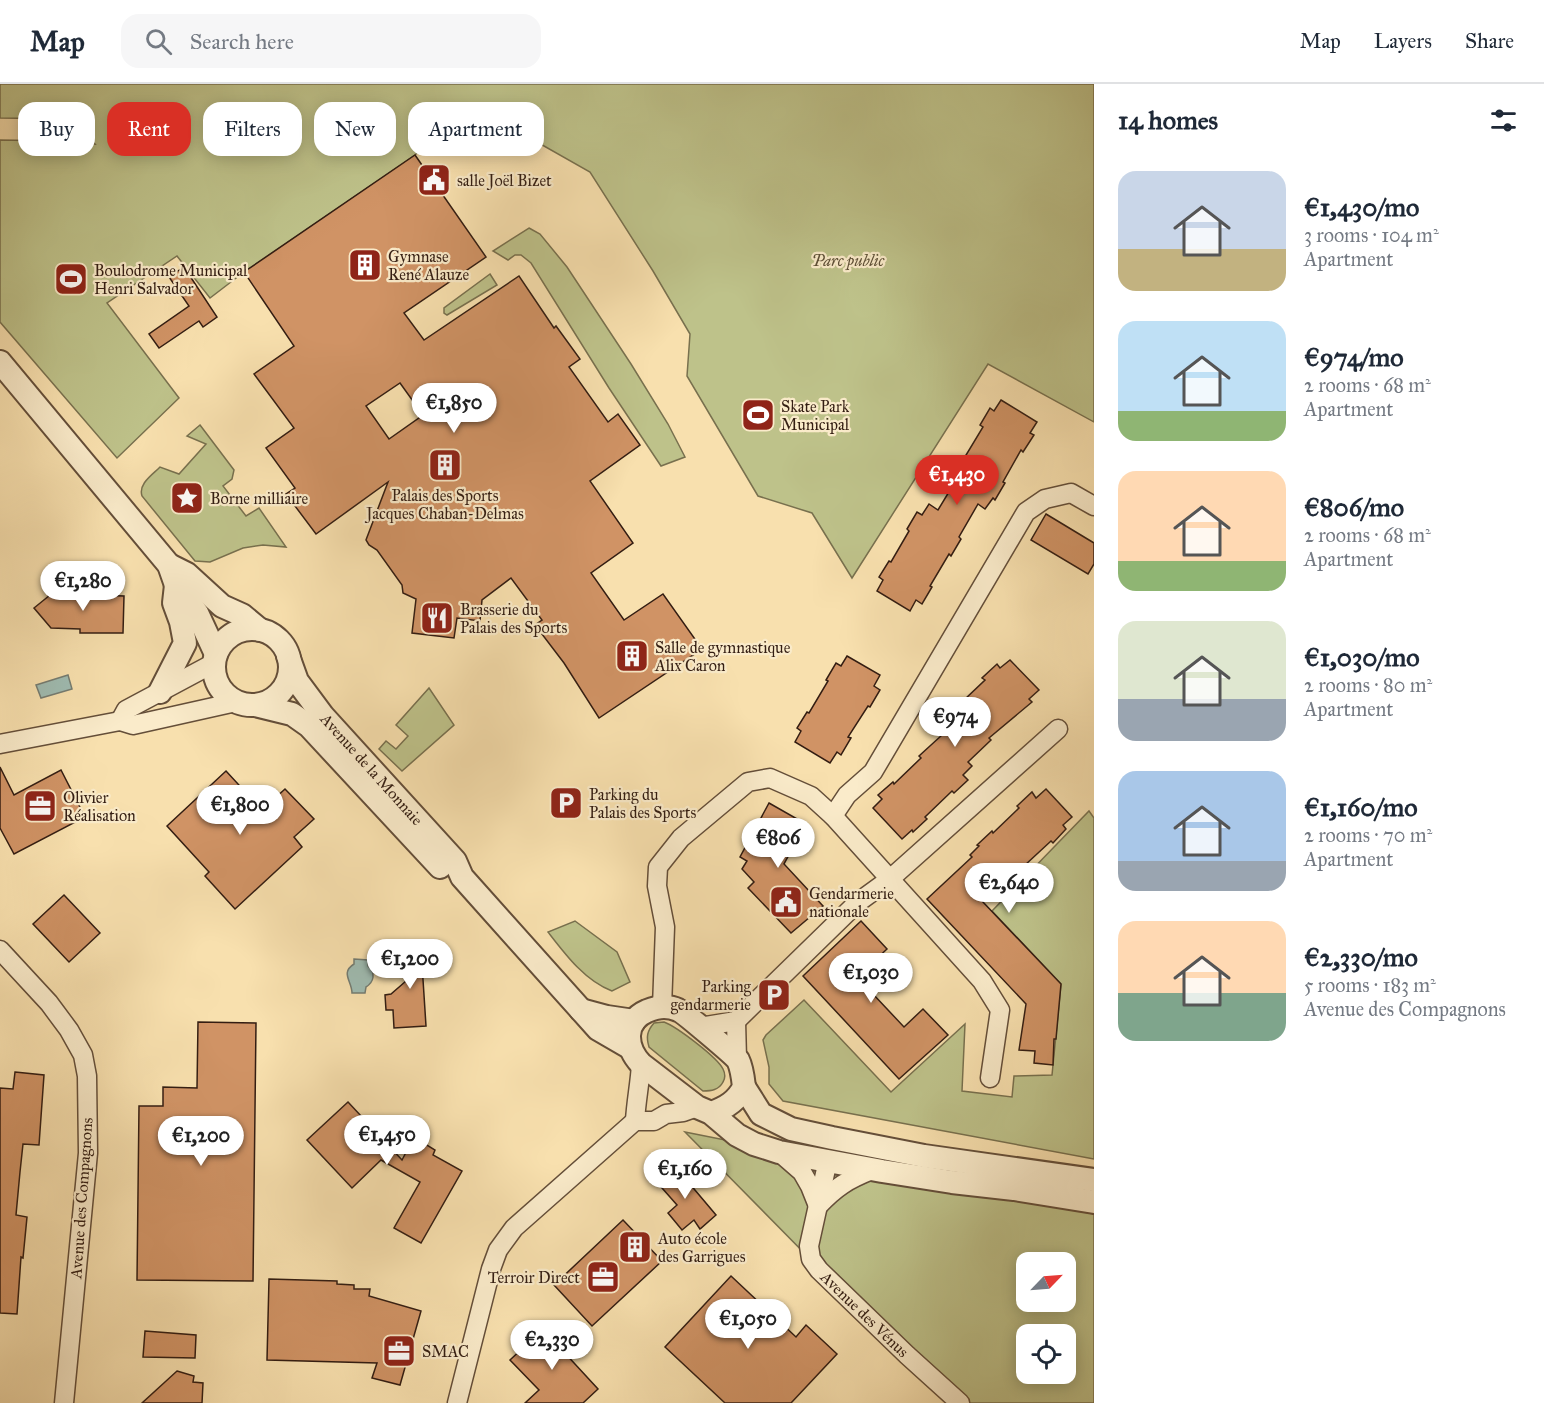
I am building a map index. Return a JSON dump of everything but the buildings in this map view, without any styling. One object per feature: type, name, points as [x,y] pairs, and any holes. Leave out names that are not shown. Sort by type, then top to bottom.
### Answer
[{"type":"street","points":[[0,362],[173,575],[197,613],[215,659],[215,675],[219,686],[227,695],[246,703]]},
{"type":"street","points":[[833,816],[847,795],[873,772],[1026,512],[1045,499],[1071,493],[1094,506]]},
{"type":"street","points":[[0,744],[120,721],[133,725],[246,703],[266,702],[276,697],[288,678],[290,667],[282,644],[242,615],[222,606],[187,574],[173,575]]},
{"type":"street","points":[[160,692],[185,643],[174,603],[173,575]]},
{"type":"street","points":[[120,721],[126,710],[215,659],[221,644],[229,637],[249,629],[260,630]]},
{"type":"street","name":"Avenue de la Monnaie","points":[[288,656],[297,681],[323,716],[455,861],[462,877],[602,1033],[737,1135],[754,1144],[779,1152],[830,1149]]},
{"type":"street","name":"Avenue de la Monnaie","points":[[246,703],[292,714],[309,726],[448,876],[462,877]]},
{"type":"street","points":[[699,1027],[736,1021],[857,903],[890,879],[1058,729]]},
{"type":"street","points":[[662,1007],[665,927],[657,886],[658,867],[681,838],[748,782],[770,778],[811,796],[833,816],[982,981],[1000,1011],[990,1078]]},
{"type":"street","name":"Avenue des Compagnons","points":[[0,950],[49,1003],[69,1030],[83,1055],[87,1076],[88,1152],[64,1403]]},
{"type":"street","points":[[635,1121],[640,1085],[629,1034],[634,1020],[642,1013],[662,1007],[679,1010],[737,1059]]},
{"type":"street","points":[[581,1010],[607,1017],[634,1020]]},
{"type":"street","points":[[736,1021],[737,1059],[743,1073],[744,1087],[761,1114],[776,1123],[872,1170],[1094,1202]]},
{"type":"street","points":[[458,1403],[491,1269],[498,1250],[514,1228],[635,1121],[654,1121],[666,1114],[723,1109],[735,1101],[744,1087]]},
{"type":"street","points":[[830,1149],[924,1155],[1094,1180]]},
{"type":"street","name":"Avenue des Vénus","points":[[830,1149],[809,1246],[811,1259],[819,1270],[960,1403]]},
{"type":"street","points":[[779,1152],[802,1172],[818,1206],[834,1189],[872,1170]]},
{"type":"green space","name":"Parc public","points":[[0,84],[1094,84],[1094,422],[988,364],[852,578],[812,513],[758,496],[687,376],[690,334],[653,271],[590,172],[544,146],[544,102],[408,102],[408,156],[414,156],[244,272],[210,298],[177,256],[107,303],[179,398],[117,458],[0,322],[0,140],[18,140],[18,156],[95,156],[95,102],[18,102],[18,118],[0,118]]},
{"type":"green space","points":[[529,228],[540,234],[567,267],[631,364],[668,424],[685,457],[661,466],[531,263],[521,255],[515,255],[508,260],[493,251]]},
{"type":"green space","points":[[490,274],[497,285],[447,315],[444,313],[444,308]]},
{"type":"green space","points":[[200,425],[234,470],[232,479],[223,486],[246,516],[259,508],[286,547],[263,545],[243,548],[210,562],[195,561],[142,496],[144,484],[160,467],[179,474],[206,444],[187,436]]},
{"type":"green space","points":[[429,688],[454,725],[402,771],[379,749],[386,741],[396,749],[408,736],[396,725]]},
{"type":"green space","points":[[1089,811],[1094,818],[1094,1159],[783,1101],[769,1084],[769,1067],[763,1040],[804,1000],[891,1092],[965,1024],[962,1091],[1012,1097],[1014,1076],[1052,1075],[1061,984],[992,911]]},
{"type":"green space","points":[[575,921],[617,952],[630,982],[612,991],[593,981],[569,958],[548,932]]},
{"type":"green space","points":[[664,1022],[696,1043],[719,1064],[725,1075],[719,1087],[703,1091],[649,1047],[647,1037],[650,1029],[654,1023]]},
{"type":"green space","points":[[685,1132],[1094,1214],[1094,1403],[952,1403]]},
{"type":"water","points":[[68,675],[72,689],[41,698],[36,685]]},
{"type":"water","points":[[354,959],[368,960],[368,966],[373,974],[365,993],[352,993],[347,974],[354,964]]},
{"type":"place","name":"salle Joël Bizet","points":[[434,180]]},
{"type":"place","name":"Gymnase René Alauze","points":[[365,265]]},
{"type":"place","name":"Boulodrome Municipal Henri Salvador","points":[[71,279]]},
{"type":"place","name":"Skate Park Municipal","points":[[758,415]]},
{"type":"place","name":"Palais des Sports Jacques Chaban-Delmas","points":[[445,465]]},
{"type":"place","name":"Borne milliaire","points":[[187,498]]},
{"type":"place","name":"Brasserie du Palais des Sports","points":[[437,618]]},
{"type":"place","name":"Salle de gymnastique Alix Caron","points":[[632,656]]},
{"type":"place","name":"Parking du Palais des Sports","points":[[566,803]]},
{"type":"place","name":"Olivier Réalisation","points":[[40,806]]},
{"type":"place","name":"Gendarmerie nationale","points":[[786,902]]},
{"type":"place","name":"Parking gendarmerie","points":[[774,995]]},
{"type":"place","name":"Auto école des Garrigues","points":[[635,1247]]},
{"type":"place","name":"Terroir Direct","points":[[603,1277]]},
{"type":"place","name":"SMAC","points":[[399,1351]]}]
